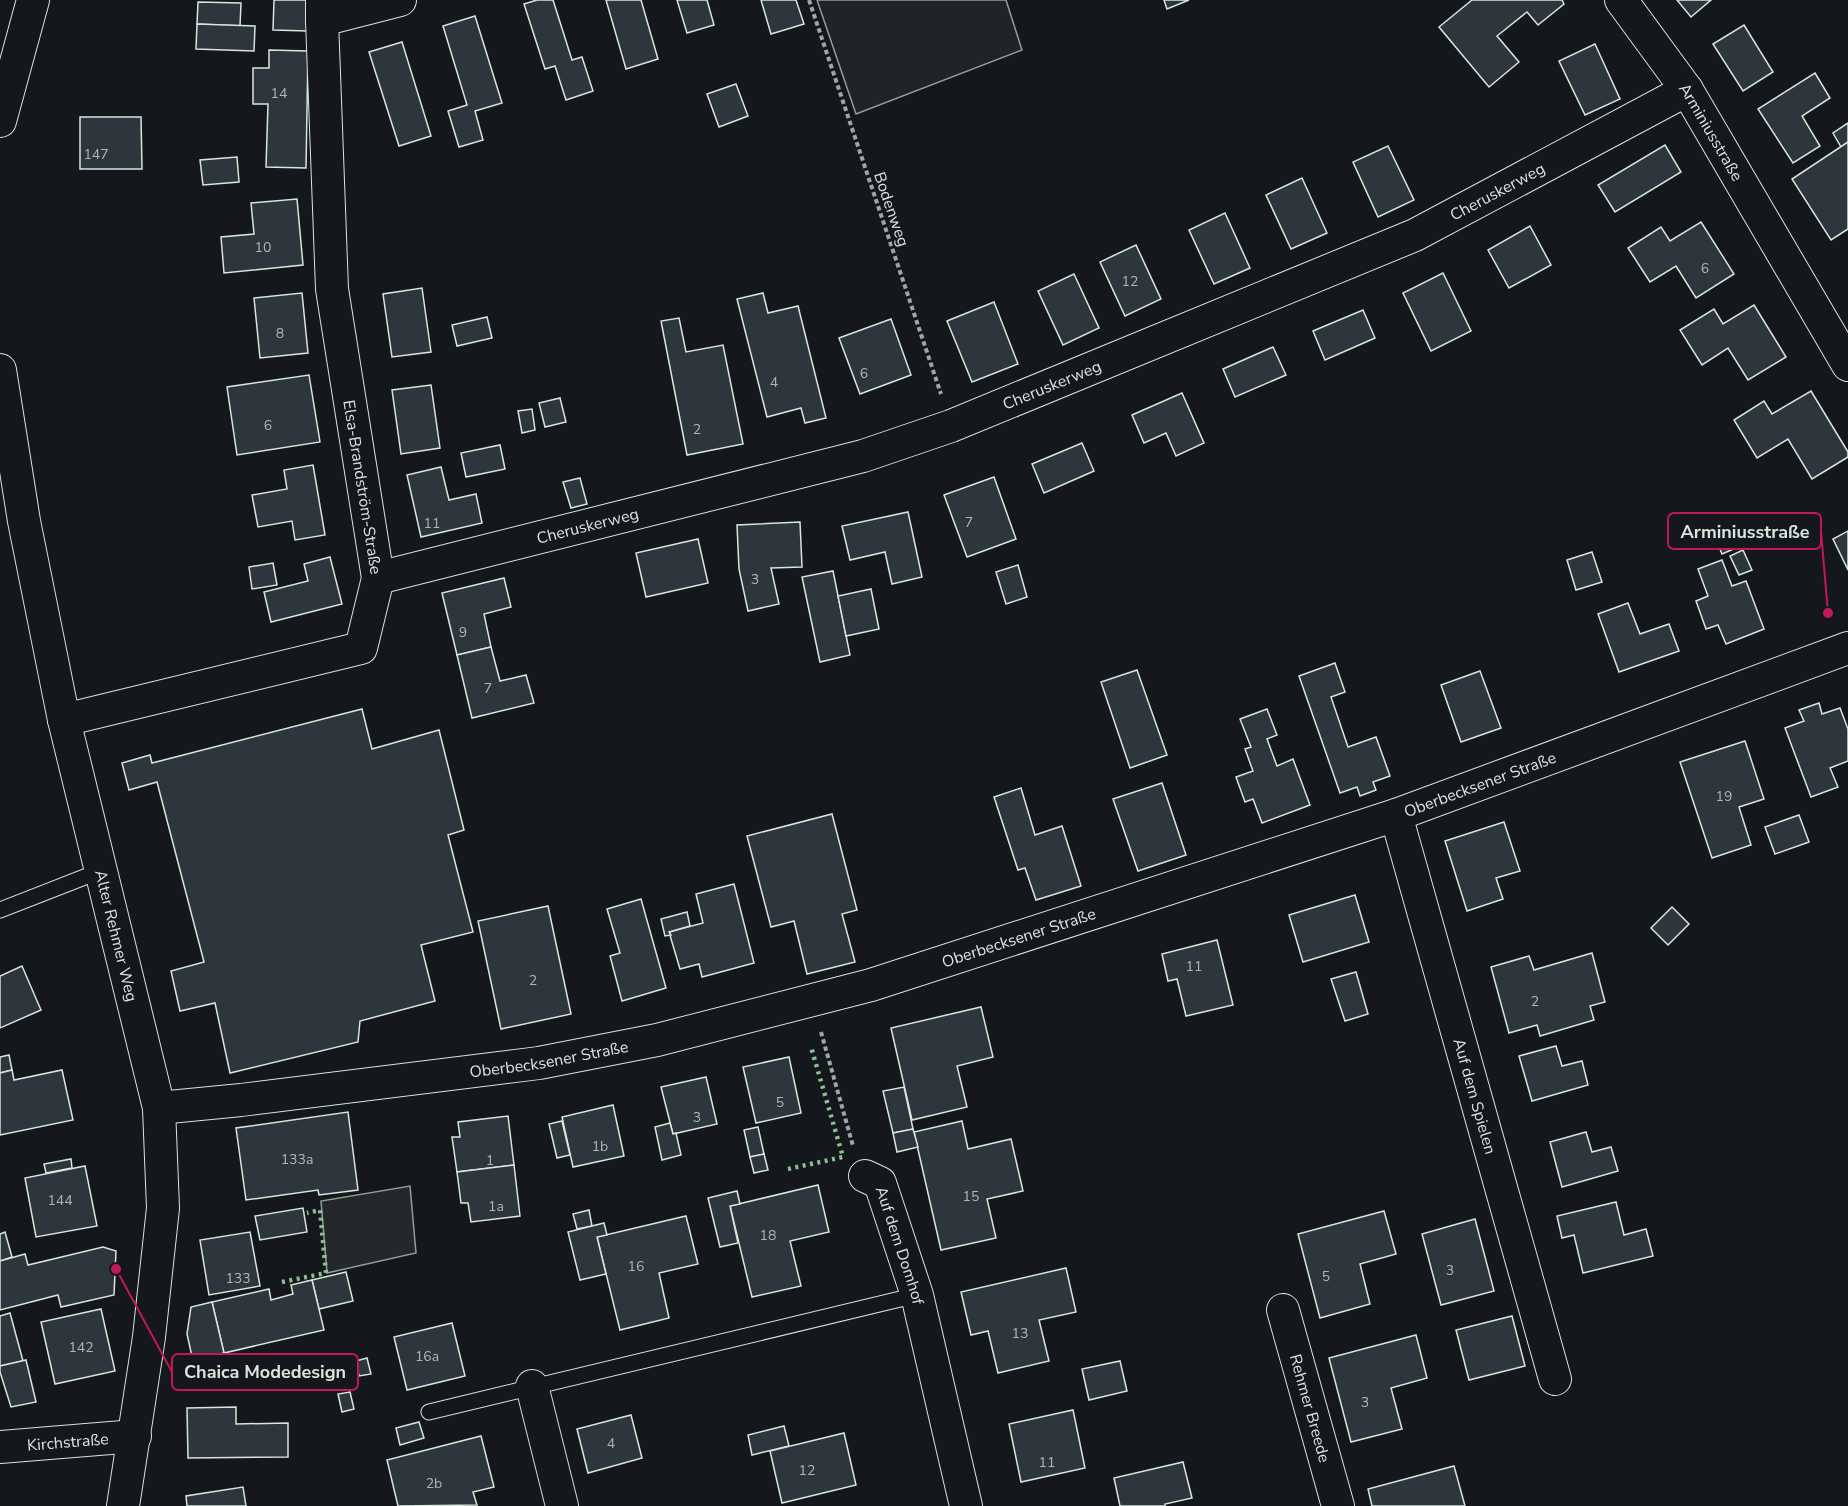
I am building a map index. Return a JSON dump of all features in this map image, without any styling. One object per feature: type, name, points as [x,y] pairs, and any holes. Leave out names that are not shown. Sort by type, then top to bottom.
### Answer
[{"type":"street","points":[[0,121],[33,0]]},
{"type":"street","points":[[322,10],[400,0]]},
{"type":"street","name":"Arminiusstraße","points":[[1621,0],[1687,90],[1848,365]]},
{"type":"street","name":"Elsa-Brandström-Straße","points":[[64,720],[361,648],[378,578],[332,289],[322,10]]},
{"type":"street","name":"Cheruskerweg","points":[[378,578],[863,456],[951,426],[1415,236],[1687,90]]},
{"type":"street","name":"Alter Rehmer Weg","points":[[0,369],[24,521],[64,720],[159,1108],[163,1208],[149,1337],[123,1506]]},
{"type":"street","name":"Oberbecksener Straße","points":[[159,1108],[253,1099],[539,1063],[657,1040],[871,985],[1396,815],[1848,648]]},
{"type":"street","name":"Auf dem Spielen","points":[[1396,815],[1555,1379]]},
{"type":"street","name":"Auf dem Domhof","points":[[865,1176],[880,1183],[917,1295],[966,1506]]},
{"type":"street","name":"Rehmer Breede","points":[[1283,1310],[1338,1506]]},
{"type":"street","points":[[532,1386],[562,1506]]},
{"type":"street","name":"Kirchstraße","points":[[0,1447],[135,1436]]},
{"type":"lane","points":[[0,910],[100,871]]},
{"type":"lane","points":[[429,1412],[917,1295]]},
{"type":"path","name":"Bodenweg","points":[[809,0],[951,426]]},
{"type":"path","name":"Auf dem Domhof","points":[[814,999],[856,1159],[865,1176]]},
{"type":"shaded area","points":[[817,0],[1006,0],[1022,50],[856,114]]},
{"type":"shaded area","points":[[410,1186],[416,1253],[327,1273],[321,1201]]},
{"type":"building","points":[[274,0],[309,0],[308,31],[273,30]]},
{"type":"building","points":[[537,0],[553,0],[572,60],[582,57],[593,91],[566,100],[555,66],[545,69],[524,4]]},
{"type":"building","points":[[606,0],[641,0],[658,59],[626,69]]},
{"type":"building","points":[[677,0],[707,0],[714,25],[687,33]]},
{"type":"building","points":[[761,0],[796,0],[804,24],[771,34]]},
{"type":"building","points":[[1164,0],[1189,0],[1167,9]]},
{"type":"building","points":[[1472,0],[1562,0],[1564,4],[1538,25],[1527,12],[1497,36],[1519,62],[1489,87],[1439,27]]},
{"type":"building","points":[[1677,0],[1711,0],[1691,17]]},
{"type":"building","points":[[198,2],[241,3],[240,26],[197,24]]},
{"type":"building","points":[[475,16],[502,103],[475,111],[483,140],[459,147],[448,111],[467,105],[443,26]]},
{"type":"building","points":[[197,24],[255,26],[254,51],[196,49]]},
{"type":"building","points":[[1744,25],[1773,72],[1743,91],[1713,44]]},
{"type":"building","points":[[402,42],[431,136],[399,146],[369,52]]},
{"type":"building","points":[[1595,44],[1620,99],[1585,115],[1559,61]]},
{"type":"building","points":[[269,50],[308,51],[306,168],[266,167],[268,104],[253,104],[253,68],[269,68]]},
{"type":"building","points":[[1815,73],[1830,98],[1802,116],[1820,146],[1793,163],[1758,109]]},
{"type":"building","points":[[736,84],[748,116],[719,127],[707,94]]},
{"type":"building","points":[[80,117],[141,117],[142,169],[80,169]]},
{"type":"building","points":[[1848,123],[1848,142],[1841,147],[1833,133]]},
{"type":"building","points":[[1848,142],[1848,229],[1831,240],[1792,179]]},
{"type":"building","points":[[1665,145],[1681,172],[1615,212],[1598,185]]},
{"type":"building","points":[[1388,146],[1414,200],[1378,217],[1353,162]]},
{"type":"building","points":[[237,157],[239,182],[203,185],[200,160]]},
{"type":"building","points":[[1302,178],[1327,233],[1291,249],[1266,195]]},
{"type":"building","points":[[297,199],[303,265],[224,273],[221,237],[254,234],[251,203]]},
{"type":"building","points":[[1225,213],[1250,268],[1214,284],[1189,230]]},
{"type":"building","points":[[1701,222],[1734,274],[1696,298],[1676,266],[1650,282],[1628,248],[1661,227],[1670,241]]},
{"type":"building","points":[[1530,226],[1551,265],[1509,288],[1488,250]]},
{"type":"building","points":[[1136,245],[1161,299],[1125,316],[1100,262]]},
{"type":"building","points":[[1443,273],[1471,331],[1431,351],[1403,293]]},
{"type":"building","points":[[1074,274],[1099,328],[1063,345],[1038,291]]},
{"type":"building","points":[[422,288],[431,352],[392,357],[383,294]]},
{"type":"building","points":[[302,293],[308,353],[260,358],[254,298]]},
{"type":"building","points":[[763,293],[768,313],[798,306],[826,418],[805,423],[801,408],[767,417],[737,299]]},
{"type":"building","points":[[994,302],[1018,364],[972,382],[947,321]]},
{"type":"building","points":[[1754,305],[1786,357],[1748,380],[1728,348],[1702,365],[1680,330],[1714,309],[1723,324]]},
{"type":"building","points":[[1363,310],[1375,338],[1325,360],[1313,331]]},
{"type":"building","points":[[487,317],[492,338],[457,346],[452,325]]},
{"type":"building","points":[[679,318],[686,352],[723,345],[743,444],[687,455],[661,321]]},
{"type":"building","points":[[891,319],[911,375],[860,394],[839,338]]},
{"type":"building","points":[[1273,347],[1286,375],[1235,397],[1223,369]]},
{"type":"building","points":[[309,375],[320,442],[237,455],[227,387]]},
{"type":"building","points":[[431,385],[440,448],[401,454],[392,390]]},
{"type":"building","points":[[1811,391],[1848,452],[1848,457],[1812,479],[1788,439],[1757,458],[1734,420],[1764,401],[1772,414]]},
{"type":"building","points":[[1182,393],[1204,443],[1176,456],[1166,433],[1144,443],[1132,415]]},
{"type":"building","points":[[560,398],[566,422],[545,427],[539,403]]},
{"type":"building","points":[[532,409],[535,430],[522,433],[518,411]]},
{"type":"building","points":[[1082,443],[1094,471],[1044,493],[1032,464]]},
{"type":"building","points":[[500,445],[505,469],[466,477],[461,453]]},
{"type":"building","points":[[313,465],[325,535],[295,540],[292,521],[258,527],[252,495],[287,489],[284,470]]},
{"type":"building","points":[[441,467],[449,500],[476,494],[482,523],[421,537],[407,475]]},
{"type":"building","points":[[994,477],[1016,539],[967,557],[944,495]]},
{"type":"building","points":[[580,478],[587,504],[571,508],[563,482]]},
{"type":"building","points":[[908,512],[922,577],[892,584],[885,552],[850,560],[842,526]]},
{"type":"building","points":[[800,522],[802,567],[771,568],[779,604],[748,611],[739,569],[737,525]]},
{"type":"building","points":[[1731,531],[1738,547],[1722,554],[1715,537]]},
{"type":"building","points":[[1848,531],[1848,570],[1833,539]]},
{"type":"building","points":[[698,539],[708,583],[646,597],[636,553]]},
{"type":"building","points":[[1743,550],[1752,570],[1739,575],[1730,556]]},
{"type":"building","points":[[1592,552],[1602,582],[1576,590],[1567,560]]},
{"type":"building","points":[[330,557],[342,604],[271,622],[264,592],[308,581],[304,564]]},
{"type":"building","points":[[1722,560],[1732,586],[1746,581],[1764,629],[1726,644],[1718,625],[1706,629],[1696,601],[1708,596],[1698,569]]},
{"type":"building","points":[[273,563],[277,585],[252,589],[249,567]]},
{"type":"building","points":[[1018,565],[1027,597],[1006,604],[996,572]]},
{"type":"building","points":[[833,571],[850,655],[820,662],[802,577]]},
{"type":"building","points":[[504,578],[511,607],[484,614],[491,647],[457,655],[442,593]]},
{"type":"building","points":[[871,589],[879,629],[846,636],[838,596]]},
{"type":"building","points":[[1628,603],[1640,634],[1669,624],[1679,651],[1619,672],[1598,614]]},
{"type":"building","points":[[491,647],[500,681],[526,675],[534,703],[472,718],[457,655]]},
{"type":"building","points":[[1335,663],[1345,692],[1331,697],[1348,747],[1376,737],[1390,776],[1373,782],[1376,790],[1360,796],[1357,787],[1340,793],[1299,676]]},
{"type":"building","points":[[1137,670],[1167,755],[1130,768],[1101,682]]},
{"type":"building","points":[[1480,671],[1501,728],[1461,742],[1441,685]]},
{"type":"building","points":[[1819,703],[1822,714],[1840,708],[1848,729],[1848,761],[1830,768],[1838,787],[1811,797],[1785,728],[1804,721],[1799,710]]},
{"type":"building","points":[[362,709],[372,749],[439,730],[464,830],[448,835],[473,932],[421,945],[435,1001],[360,1021],[358,1042],[230,1073],[215,1003],[180,1011],[171,971],[204,962],[157,782],[129,790],[122,763],[150,755],[152,763]]},
{"type":"building","points":[[1267,709],[1277,735],[1267,739],[1277,766],[1293,759],[1310,805],[1262,823],[1253,799],[1245,802],[1236,777],[1253,771],[1245,749],[1251,747],[1240,719]]},
{"type":"building","points":[[1745,741],[1764,799],[1739,807],[1751,845],[1712,858],[1680,762]]},
{"type":"building","points":[[1162,783],[1186,855],[1138,871],[1113,799]]},
{"type":"building","points":[[1021,788],[1035,835],[1062,826],[1081,886],[1036,900],[1025,868],[1018,870],[994,797]]},
{"type":"building","points":[[832,814],[857,910],[842,914],[855,962],[807,974],[794,921],[771,927],[747,836]]},
{"type":"building","points":[[1799,815],[1809,842],[1775,854],[1765,827]]},
{"type":"building","points":[[1504,822],[1520,871],[1496,878],[1503,899],[1467,911],[1445,841]]},
{"type":"building","points":[[734,884],[754,963],[702,977],[699,964],[680,969],[669,932],[703,923],[696,894]]},
{"type":"building","points":[[1355,895],[1369,942],[1303,962],[1289,915]]},
{"type":"building","points":[[641,899],[666,988],[622,1001],[610,956],[620,953],[607,909]]},
{"type":"building","points":[[548,906],[571,1014],[501,1029],[478,921]]},
{"type":"building","points":[[1672,907],[1689,924],[1668,945],[1651,928]]},
{"type":"building","points":[[687,912],[690,926],[669,932],[671,935],[665,936],[661,919]]},
{"type":"building","points":[[1217,940],[1233,1005],[1186,1016],[1177,979],[1168,981],[1162,954]]},
{"type":"building","points":[[1592,953],[1605,1002],[1590,1006],[1594,1020],[1540,1036],[1537,1025],[1509,1033],[1491,967],[1529,956],[1534,970]]},
{"type":"building","points":[[22,966],[41,1010],[0,1028],[0,976]]},
{"type":"building","points":[[1356,972],[1368,1014],[1345,1021],[1331,979]]},
{"type":"building","points":[[981,1007],[993,1057],[957,1066],[967,1107],[912,1120],[891,1028]]},
{"type":"building","points":[[1556,1046],[1562,1066],[1582,1061],[1588,1085],[1532,1101],[1519,1056]]},
{"type":"building","points":[[9,1055],[12,1070],[0,1073],[0,1057]]},
{"type":"building","points":[[789,1057],[801,1113],[756,1123],[743,1067]]},
{"type":"building","points":[[12,1070],[14,1080],[62,1070],[73,1120],[0,1135],[0,1073]]},
{"type":"building","points":[[706,1077],[717,1124],[673,1134],[661,1087]]},
{"type":"building","points":[[904,1087],[913,1129],[893,1133],[883,1091]]},
{"type":"building","points":[[613,1105],[624,1156],[573,1167],[562,1117]]},
{"type":"building","points":[[348,1112],[358,1190],[319,1195],[318,1190],[246,1200],[236,1128]]},
{"type":"building","points":[[508,1116],[514,1165],[457,1172],[452,1137],[460,1137],[458,1122]]},
{"type":"building","points":[[562,1121],[570,1155],[557,1158],[549,1124]]},
{"type":"building","points":[[962,1121],[968,1149],[1011,1139],[1023,1191],[987,1199],[996,1238],[941,1250],[914,1132]]},
{"type":"building","points":[[670,1123],[673,1134],[676,1133],[681,1155],[662,1160],[655,1127]]},
{"type":"building","points":[[758,1127],[764,1154],[750,1157],[744,1130]]},
{"type":"building","points":[[913,1129],[918,1147],[897,1152],[893,1133]]},
{"type":"building","points":[[1586,1132],[1592,1152],[1611,1147],[1618,1171],[1562,1187],[1550,1142]]},
{"type":"building","points":[[764,1154],[768,1170],[754,1173],[750,1157]]},
{"type":"building","points":[[71,1159],[72,1168],[46,1173],[44,1164]]},
{"type":"building","points":[[514,1165],[520,1216],[471,1222],[468,1203],[461,1203],[457,1172]]},
{"type":"building","points":[[85,1166],[97,1226],[36,1237],[25,1178]]},
{"type":"building","points":[[818,1185],[829,1232],[790,1241],[801,1286],[752,1297],[730,1206]]},
{"type":"building","points":[[737,1191],[740,1204],[730,1206],[738,1243],[720,1247],[708,1198]]},
{"type":"building","points":[[1616,1202],[1624,1235],[1646,1229],[1653,1256],[1583,1273],[1574,1235],[1562,1238],[1557,1216]]},
{"type":"building","points":[[303,1208],[307,1232],[260,1240],[255,1216]]},
{"type":"building","points":[[589,1210],[592,1226],[577,1229],[573,1214]]},
{"type":"building","points":[[1384,1211],[1396,1254],[1360,1264],[1370,1304],[1320,1318],[1298,1234]]},
{"type":"building","points":[[686,1216],[698,1264],[659,1273],[669,1318],[620,1330],[597,1237]]},
{"type":"building","points":[[1475,1219],[1494,1291],[1441,1305],[1422,1234]]},
{"type":"building","points":[[604,1223],[607,1235],[597,1237],[606,1274],[580,1280],[568,1232]]},
{"type":"building","points":[[5,1232],[12,1257],[0,1261],[0,1234]]},
{"type":"building","points":[[250,1232],[260,1286],[209,1295],[200,1240]]},
{"type":"building","points":[[103,1247],[116,1251],[114,1295],[61,1307],[58,1295],[0,1310],[0,1261],[25,1254],[28,1265]]},
{"type":"building","points":[[1066,1268],[1076,1312],[1039,1320],[1049,1361],[998,1373],[988,1331],[971,1335],[961,1292]]},
{"type":"building","points":[[346,1272],[353,1301],[319,1309],[312,1280]]},
{"type":"building","points":[[312,1280],[324,1330],[224,1353],[212,1302],[269,1289],[271,1300],[293,1294],[291,1285]]},
{"type":"building","points":[[212,1302],[224,1353],[193,1361],[187,1334],[191,1307]]},
{"type":"building","points":[[101,1309],[115,1371],[55,1384],[41,1322]]},
{"type":"building","points":[[10,1313],[23,1361],[0,1366],[0,1316]]},
{"type":"building","points":[[1512,1316],[1525,1366],[1469,1380],[1456,1330]]},
{"type":"building","points":[[452,1323],[465,1376],[407,1390],[394,1337]]},
{"type":"building","points":[[1416,1335],[1427,1378],[1391,1388],[1402,1429],[1351,1442],[1329,1358]]},
{"type":"building","points":[[367,1358],[371,1374],[359,1376],[356,1361]]},
{"type":"building","points":[[26,1360],[36,1402],[11,1407],[0,1366]]},
{"type":"building","points":[[1120,1361],[1127,1391],[1089,1400],[1082,1369]]},
{"type":"building","points":[[350,1392],[354,1409],[342,1412],[338,1394]]},
{"type":"building","points":[[236,1407],[236,1424],[288,1423],[288,1457],[188,1458],[187,1408]]},
{"type":"building","points":[[1073,1410],[1085,1468],[1021,1482],[1009,1424]]},
{"type":"building","points":[[631,1415],[642,1458],[588,1473],[577,1429]]},
{"type":"building","points":[[419,1422],[424,1438],[400,1445],[396,1428]]},
{"type":"building","points":[[784,1426],[789,1446],[752,1455],[748,1435]]},
{"type":"building","points":[[844,1433],[856,1485],[782,1503],[770,1451]]},
{"type":"building","points":[[481,1436],[494,1487],[473,1492],[477,1505],[398,1506],[387,1460]]},
{"type":"building","points":[[1183,1462],[1192,1498],[1165,1504],[1165,1506],[1120,1506],[1114,1478]]},
{"type":"building","points":[[1454,1466],[1465,1506],[1372,1506],[1368,1489]]},
{"type":"building","points":[[243,1487],[246,1506],[187,1506],[186,1496]]},
{"type":"hedge","points":[[788,1169],[843,1157],[811,1047]]},
{"type":"hedge","points":[[282,1282],[326,1273],[320,1210],[307,1213]]},
{"type":"place","name":"Arminiusstraße","points":[[1828,613]]},
{"type":"place","name":"Chaica Modedesign","points":[[116,1269]]}]
